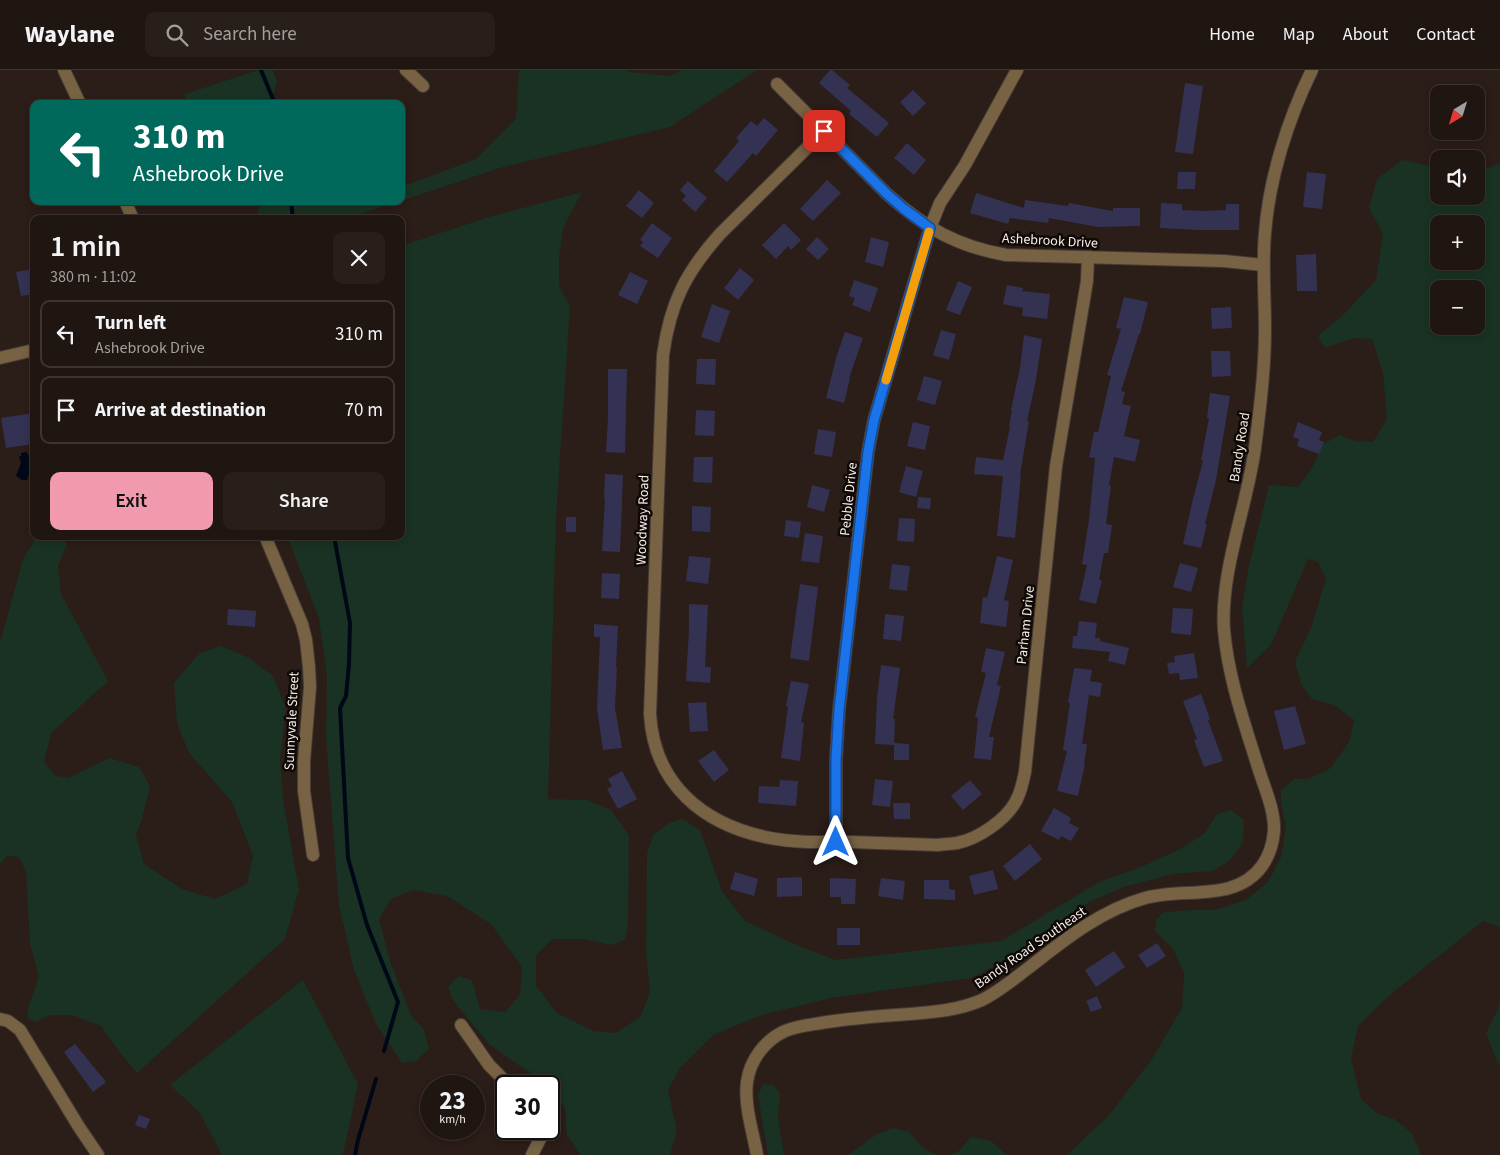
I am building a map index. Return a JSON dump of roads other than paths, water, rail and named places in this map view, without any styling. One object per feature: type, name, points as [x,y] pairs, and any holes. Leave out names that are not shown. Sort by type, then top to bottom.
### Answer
[{"type":"street","points":[[64,70],[78,100]]},
{"type":"street","points":[[406,70],[423,86]]},
{"type":"street","name":"Pebble Drive","points":[[836,842],[836,759],[839,710],[868,452],[874,420],[930,228],[940,204],[965,164],[1017,70]]},
{"type":"street","name":"Bandy Road","points":[[1274,826],[1236,695],[1227,657],[1224,609],[1228,577],[1247,494],[1261,400],[1264,348],[1263,265],[1265,231],[1270,199],[1276,170],[1291,121],[1312,70]]},
{"type":"street","name":"Ashebrook Drive","points":[[777,84],[904,209],[930,228],[953,240],[982,251],[1006,255],[1224,261],[1263,265]]},
{"type":"street","name":"Woodway Road","points":[[824,131],[705,251],[684,282],[671,313],[666,331],[663,355],[650,714],[655,747],[664,768],[675,786],[704,813],[722,823],[745,832],[769,838],[794,842],[836,842]]},
{"type":"street","name":"Parham Drive","points":[[836,842],[938,845],[958,843],[989,829],[1007,814],[1016,802],[1022,788],[1025,772],[1056,466],[1087,281],[1088,257]]},
{"type":"street","points":[[0,358],[30,351]]},
{"type":"street","name":"Sunnyvale Street","points":[[267,540],[299,616],[306,640],[310,687],[304,761],[304,791],[313,855]]},
{"type":"street","name":"Bandy Road Southeast","points":[[757,1155],[746,1099],[746,1085],[749,1071],[755,1058],[774,1037],[787,1030],[802,1026],[949,1010],[969,1005],[988,997],[1068,937],[1098,918],[1126,904],[1167,893],[1210,892],[1228,889],[1241,884],[1260,868],[1268,856],[1272,846],[1274,826]]},
{"type":"street","points":[[0,1019],[8,1021],[20,1030],[98,1155]]},
{"type":"street","points":[[461,1025],[488,1065],[498,1075]]},
{"type":"street","points":[[532,1155],[540,1140]]},
{"type":"water","points":[[27,452],[30,456],[30,471],[27,480],[22,480],[16,476],[21,463],[19,457],[21,453]]},
{"type":"waterway","points":[[261,70],[273,100]]},
{"type":"waterway","points":[[291,205],[293,215]]},
{"type":"waterway","points":[[335,540],[350,623],[346,696],[340,708],[348,858],[367,925],[398,1002],[384,1051]]},
{"type":"waterway","points":[[355,1155],[376,1079]]}]
